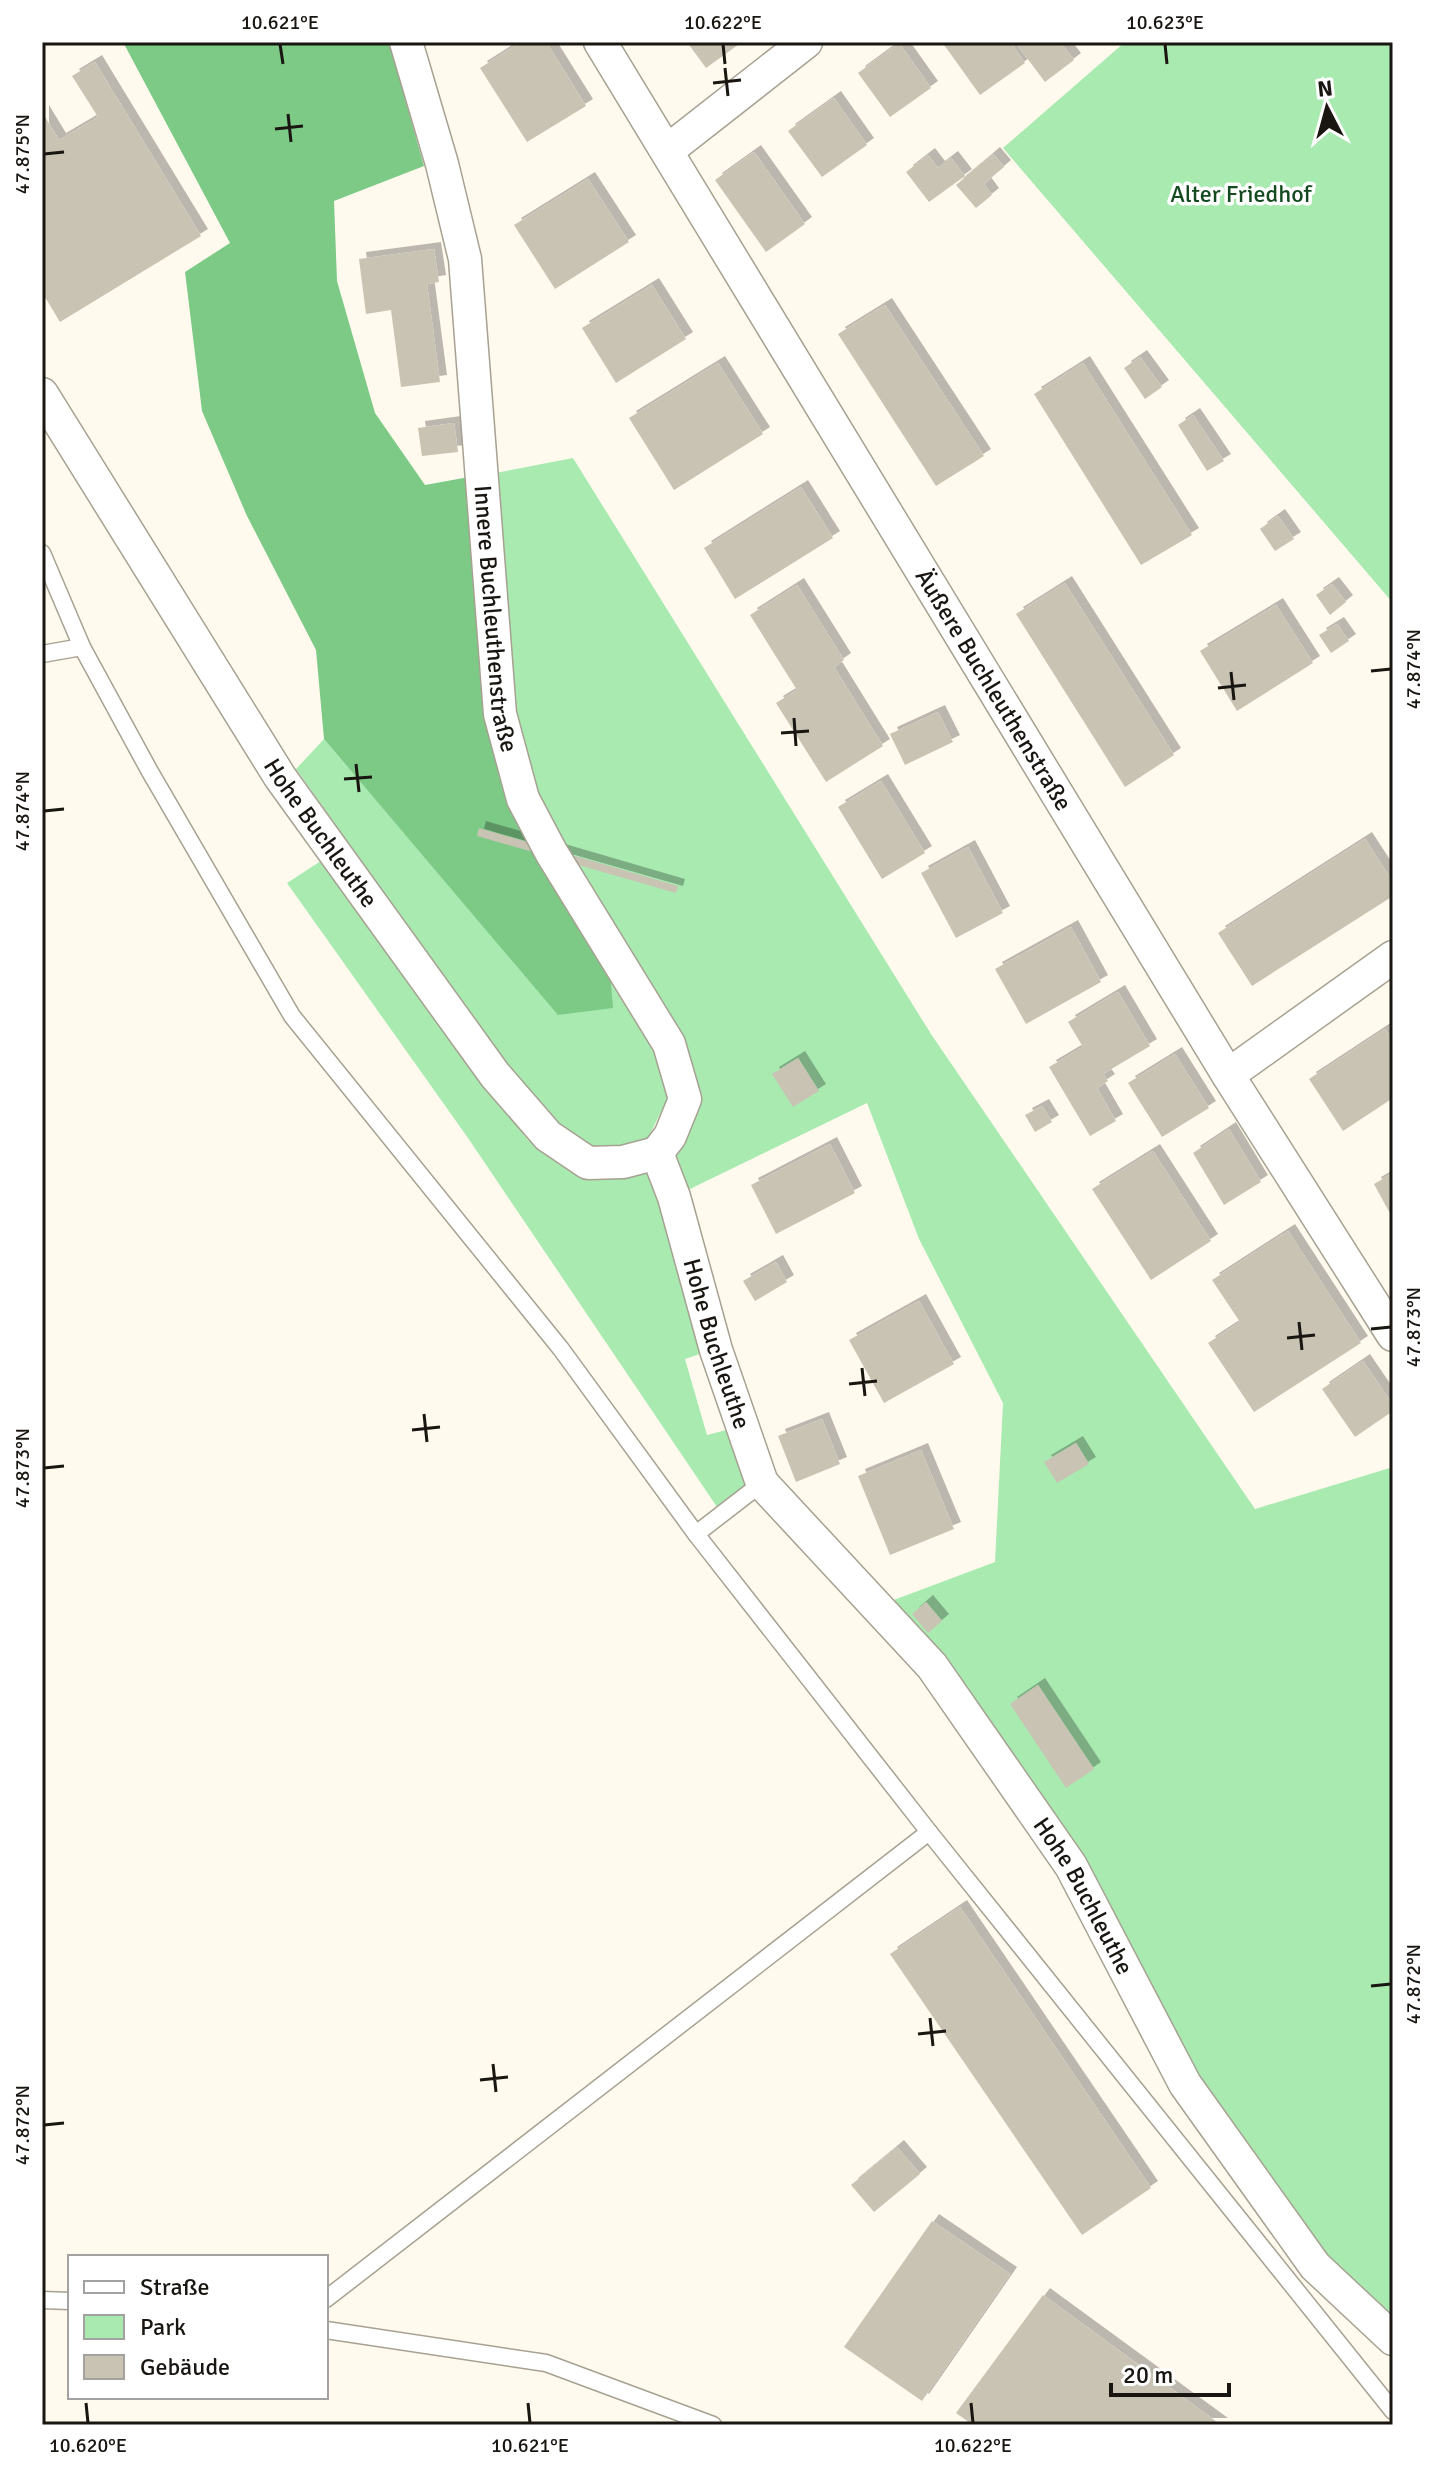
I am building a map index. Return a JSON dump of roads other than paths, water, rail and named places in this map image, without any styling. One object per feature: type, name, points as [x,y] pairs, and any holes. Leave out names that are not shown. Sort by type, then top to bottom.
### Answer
[{"type":"street","name":"Innere Buchleuthenstraße","points":[[406,42],[442,164],[465,259],[500,714],[523,799],[551,852],[669,1044],[685,1099],[670,1136],[657,1153]]},
{"type":"street","name":"Äußere Buchleuthenstraße","points":[[600,42],[1228,1075],[1393,1335]]},
{"type":"street","points":[[667,151],[806,42]]},
{"type":"street","name":"Hohe Buchleuthe","points":[[42,394],[280,777],[495,1075],[548,1136],[588,1163],[623,1162],[657,1153],[674,1197],[716,1350],[762,1483],[932,1666],[1071,1866],[1185,2084],[1315,2266],[1393,2339]]},
{"type":"street","points":[[1228,1075],[1393,957]]},
{"type":"lane","points":[[42,553],[82,647],[149,770],[292,1016],[561,1349],[696,1534],[929,1832],[1393,2411]]},
{"type":"lane","points":[[42,654],[82,647]]},
{"type":"lane","points":[[696,1534],[762,1483]]},
{"type":"lane","points":[[328,2297],[929,1832]]},
{"type":"lane","points":[[42,2300],[68,2301]]},
{"type":"lane","points":[[328,2330],[546,2363],[713,2425]]},
{"type":"park label","name":"Alter Friedhof","points":[[1241,194]]}]
